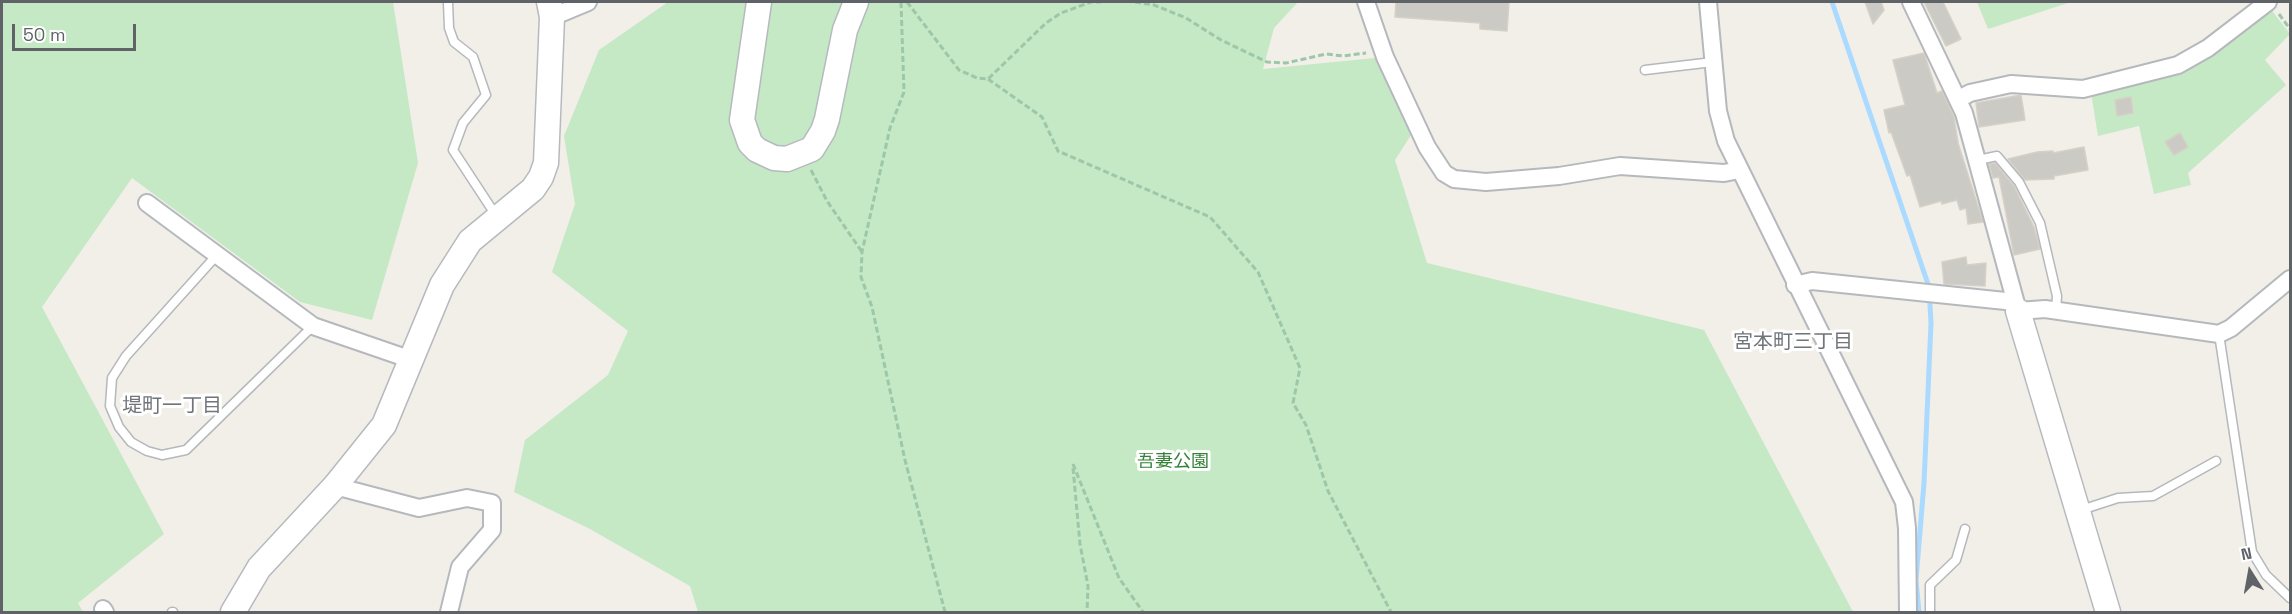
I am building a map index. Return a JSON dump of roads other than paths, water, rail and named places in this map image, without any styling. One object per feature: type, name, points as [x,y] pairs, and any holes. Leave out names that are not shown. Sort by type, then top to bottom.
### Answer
[{"type":"street","points":[[233,612],[260,568],[335,486],[384,425],[409,359],[442,285],[470,241],[533,189],[546,163],[550,9],[588,2]]},
{"type":"street","points":[[759,2],[743,106],[746,132],[750,143],[757,150],[774,158],[800,156],[812,149],[827,119],[844,30],[856,2]]},
{"type":"street","points":[[1366,2],[1383,50],[1435,162],[1444,174],[1454,179],[1486,182],[1559,176],[1620,166],[1724,173],[1739,170]]},
{"type":"street","points":[[1708,2],[1721,128],[1739,170],[1904,502],[1907,528],[1908,612]]},
{"type":"street","points":[[1911,2],[1959,99],[1978,160],[2016,306],[2108,612]]},
{"type":"street","points":[[1959,99],[1970,93],[2010,84],[2026,83],[2072,90],[2083,89],[2178,66],[2208,48],[2268,2]]},
{"type":"street","points":[[147,203],[313,326],[409,359]]},
{"type":"street","points":[[1796,285],[1812,281],[1930,294],[2220,334],[2231,328],[2290,279]]},
{"type":"street","points":[[335,486],[419,508],[467,498],[492,503],[492,530],[460,567],[450,612]]},
{"type":"lane","points":[[448,2],[449,28],[454,42],[472,57],[486,95],[463,123],[453,150],[497,218]]},
{"type":"lane","points":[[1645,70],[1713,62]]},
{"type":"lane","points":[[1978,160],[1997,156],[2019,182],[2040,223],[2057,296],[2056,310]]},
{"type":"lane","points":[[216,256],[126,356],[112,378],[110,406],[119,427],[132,442],[147,452],[162,455],[186,450],[313,326]]},
{"type":"lane","points":[[2220,334],[2252,552],[2266,575],[2290,598]]},
{"type":"lane","points":[[2078,512],[2118,498],[2153,496],[2216,461]]},
{"type":"lane","points":[[1930,612],[1929,585],[1956,560],[1965,529]]},
{"type":"waterway","points":[[1832,2],[1929,287],[1931,323],[1924,483],[1916,580],[1919,612]]},
{"type":"district","name":"宮本町三丁目","points":[[1793,343]]},
{"type":"district","name":"堤町一丁目","points":[[172,407]]},
{"type":"park label","name":"吾妻公園","points":[[1173,462]]}]
